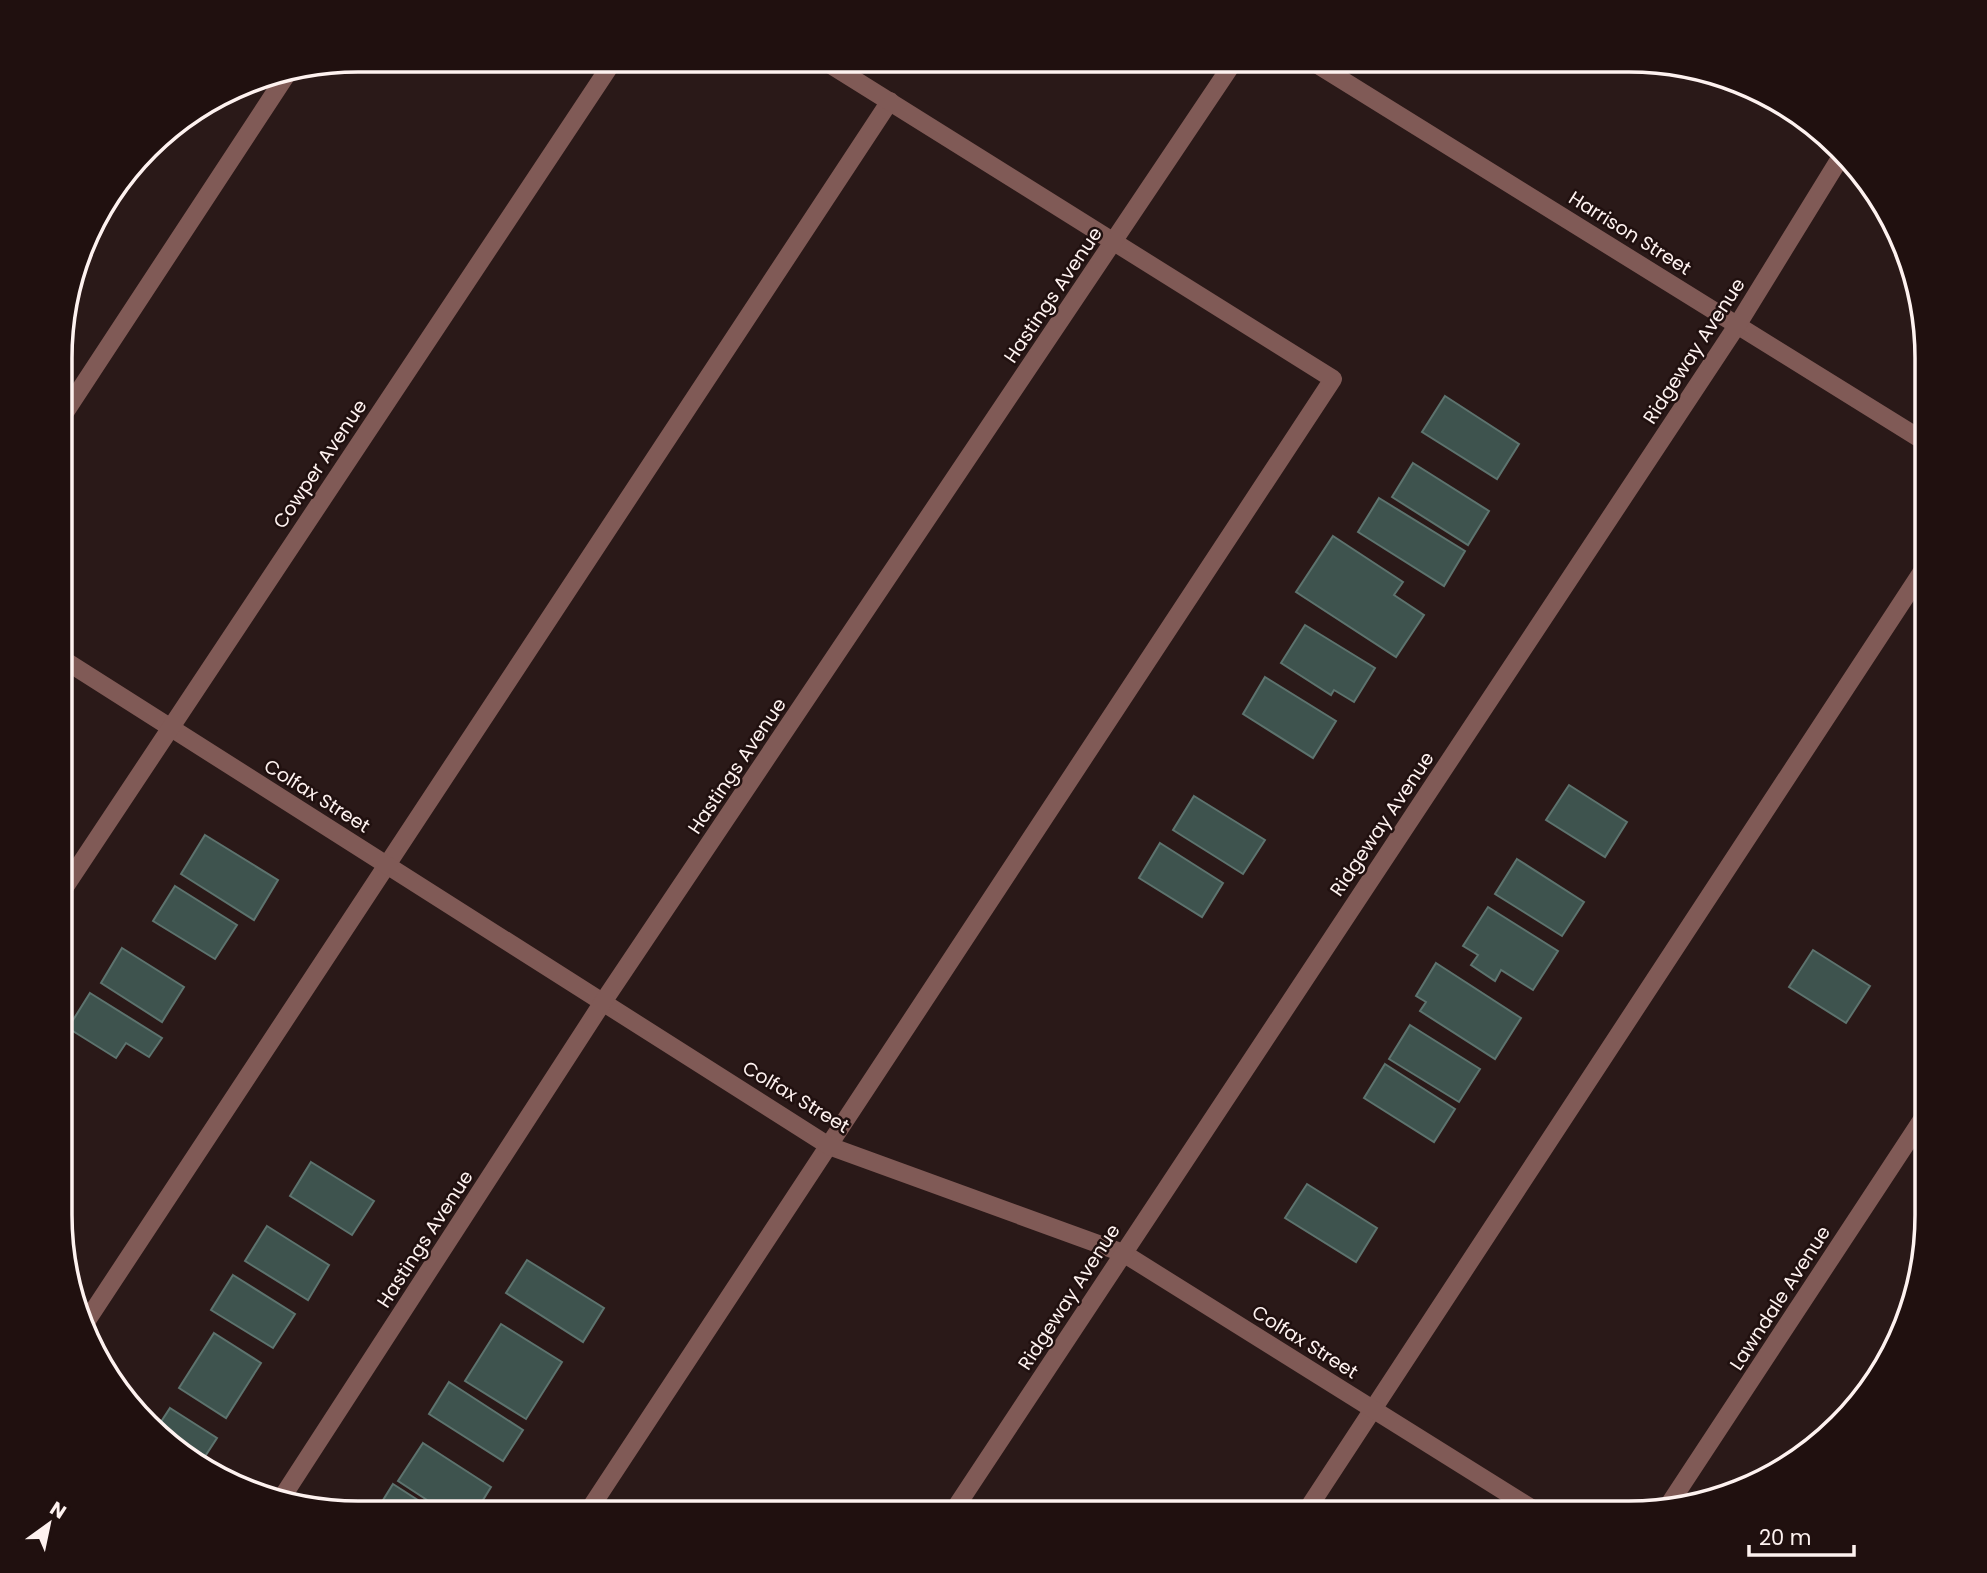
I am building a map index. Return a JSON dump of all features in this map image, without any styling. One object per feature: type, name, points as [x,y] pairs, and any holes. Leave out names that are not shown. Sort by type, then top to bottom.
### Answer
[{"type":"street","name":"Cowper Avenue","points":[[72,876],[606,72]]},
{"type":"street","points":[[595,1501],[1333,379],[842,72]]},
{"type":"street","name":"Hastings Avenue","points":[[285,1492],[603,1002],[1227,72]]},
{"type":"street","name":"Harrison Street","points":[[1329,72],[1915,435]]},
{"type":"street","points":[[72,402],[282,82]]},
{"type":"street","points":[[90,1315],[890,102]]},
{"type":"street","name":"Ridgeway Avenue","points":[[960,1501],[1738,324],[1838,162]]},
{"type":"street","points":[[1313,1501],[1915,582]]},
{"type":"street","name":"Colfax Street","points":[[72,665],[829,1146],[1123,1253],[1520,1501]]},
{"type":"street","name":"Lawndale Avenue","points":[[1673,1498],[1915,1130]]},
{"type":"building","points":[[1445,396],[1519,444],[1497,479],[1422,432]]},
{"type":"building","points":[[1413,463],[1489,511],[1468,545],[1392,497]]},
{"type":"building","points":[[1379,498],[1465,551],[1444,586],[1358,532]]},
{"type":"building","points":[[1333,536],[1403,582],[1394,595],[1424,615],[1396,657],[1296,592]]},
{"type":"building","points":[[1305,625],[1375,668],[1354,702],[1334,690],[1331,695],[1281,663]]},
{"type":"building","points":[[1265,677],[1336,721],[1313,758],[1243,714]]},
{"type":"building","points":[[1569,785],[1627,822],[1605,857],[1546,820]]},
{"type":"building","points":[[1194,796],[1265,840],[1243,874],[1173,830]]},
{"type":"building","points":[[205,835],[278,880],[254,920],[181,874]]},
{"type":"building","points":[[1160,843],[1223,883],[1202,917],[1139,878]]},
{"type":"building","points":[[1517,859],[1584,902],[1562,936],[1495,894]]},
{"type":"building","points":[[175,886],[237,925],[215,959],[153,921]]},
{"type":"building","points":[[1488,907],[1558,951],[1533,990],[1501,970],[1495,981],[1471,965],[1478,955],[1463,946]]},
{"type":"building","points":[[122,948],[184,987],[162,1022],[101,983]]},
{"type":"building","points":[[1813,950],[1870,986],[1846,1023],[1789,987]]},
{"type":"building","points":[[1436,963],[1521,1018],[1495,1059],[1420,1011],[1426,1002],[1416,996]]},
{"type":"building","points":[[90,993],[162,1038],[149,1057],[126,1043],[116,1058],[72,1030],[72,1022]]},
{"type":"building","points":[[1410,1025],[1480,1069],[1459,1102],[1389,1059]]},
{"type":"building","points":[[1385,1064],[1455,1109],[1434,1142],[1364,1098]]},
{"type":"building","points":[[311,1162],[374,1201],[352,1235],[290,1196]]},
{"type":"building","points":[[1307,1184],[1377,1228],[1356,1262],[1285,1218]]},
{"type":"building","points":[[267,1226],[329,1265],[308,1300],[245,1261]]},
{"type":"building","points":[[527,1260],[604,1308],[583,1342],[506,1293]]},
{"type":"building","points":[[233,1275],[295,1314],[273,1348],[211,1310]]},
{"type":"building","points":[[501,1324],[562,1362],[526,1419],[465,1381]]},
{"type":"building","points":[[214,1333],[261,1363],[226,1418],[179,1388]]},
{"type":"building","points":[[449,1382],[523,1430],[503,1461],[429,1414]]},
{"type":"building","points":[[170,1408],[217,1438],[205,1457],[160,1423]]},
{"type":"building","points":[[423,1443],[491,1487],[482,1501],[429,1501],[398,1481]]},
{"type":"building","points":[[393,1484],[419,1501],[382,1501]]}]
